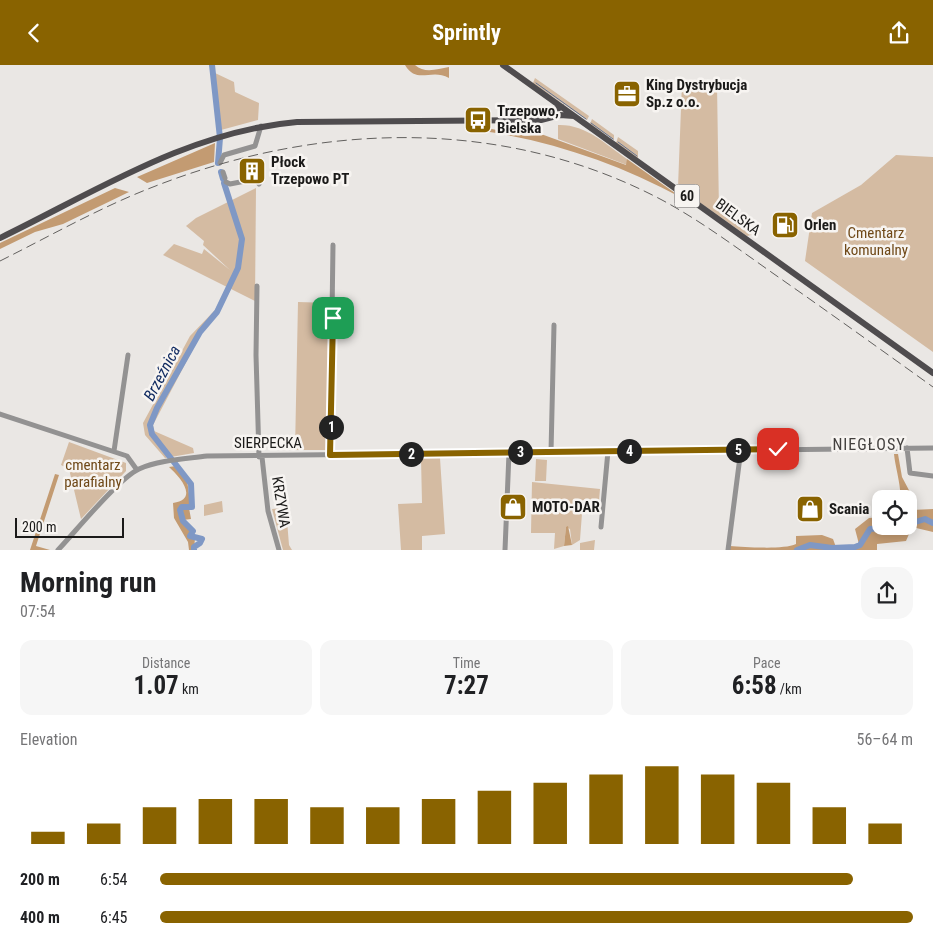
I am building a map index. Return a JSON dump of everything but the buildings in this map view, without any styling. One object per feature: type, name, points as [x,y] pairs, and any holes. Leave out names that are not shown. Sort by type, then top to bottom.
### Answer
[{"type":"main road","name":"BIELSKA","points":[[503,65],[933,373]]},
{"type":"main road","points":[[550,99],[551,111]]},
{"type":"main road","points":[[522,119],[543,115],[563,108]]},
{"type":"main road","points":[[560,115],[563,108]]},
{"type":"main road","points":[[0,238],[179,151],[214,137],[261,126],[297,122],[544,119],[560,115],[574,116]]},
{"type":"street","points":[[220,163],[224,155],[255,146],[261,126]]},
{"type":"street","points":[[223,171],[225,180],[231,184],[250,179],[256,179],[259,184]]},
{"type":"street","points":[[330,455],[333,245]]},
{"type":"street","name":"KRZYWA","points":[[257,286],[256,355],[261,457],[268,511],[278,550]]},
{"type":"street","points":[[551,452],[554,325]]},
{"type":"street","points":[[114,451],[128,355]]},
{"type":"street","points":[[0,414],[114,451],[131,458],[137,470]]},
{"type":"street","points":[[908,448],[910,473],[933,475]]},
{"type":"street","name":"SIERPECKA","points":[[58,550],[124,480],[137,470],[164,463],[216,455],[261,457],[741,449],[933,448]]},
{"type":"street","points":[[728,550],[741,449]]},
{"type":"street","points":[[601,527],[608,451]]},
{"type":"street","points":[[505,550],[509,453]]},
{"type":"green space","points":[[215,73],[234,82],[235,92],[259,103],[258,120],[221,130]]},
{"type":"green space","points":[[535,78],[589,116],[587,120],[533,83]]},
{"type":"green space","points":[[682,82],[717,85],[719,212],[748,233],[752,229],[751,235],[747,236],[678,187]]},
{"type":"green space","points":[[592,119],[614,135],[614,140],[590,124]]},
{"type":"green space","points":[[558,125],[578,128],[595,136],[627,159],[627,165],[558,139]]},
{"type":"green space","points":[[618,137],[638,151],[638,158],[616,143]]},
{"type":"green space","name":"Cmentarz komunalny","points":[[896,155],[933,157],[933,352],[805,261],[812,213],[861,185]]},
{"type":"green space","points":[[256,188],[255,301],[231,289],[220,310],[201,334],[153,425],[154,431],[193,448],[194,453],[165,458],[145,435],[143,423],[190,336],[215,310],[227,287],[163,255],[174,244],[202,254],[204,249],[230,270],[203,245],[204,241],[186,226],[196,218]]},
{"type":"green space","points":[[298,302],[331,303],[328,450],[295,450]]},
{"type":"green space","name":"cmentarz parafialny","points":[[69,442],[126,463],[126,471],[81,519],[69,469],[61,465]]},
{"type":"green space","points":[[421,458],[440,458],[445,534],[422,536],[422,550],[401,550],[398,504],[422,503]]},
{"type":"green space","points":[[536,459],[547,460],[546,481],[535,481]]},
{"type":"green space","points":[[532,482],[600,489],[599,501],[583,500],[580,540],[572,545],[570,529],[566,527],[564,546],[554,549],[555,533],[531,533]]},
{"type":"green space","points":[[222,501],[223,512],[204,516],[204,505]]},
{"type":"green space","points":[[286,508],[289,545],[292,550],[283,550],[272,509]]},
{"type":"green space","points":[[595,540],[594,550],[580,550],[580,543]]},
{"type":"shaded area","points":[[405,65],[415,65],[427,70],[449,67],[449,78],[442,75],[414,74]]},
{"type":"shaded area","points":[[477,125],[487,125],[487,128],[526,136],[541,134],[626,165],[627,159],[682,198],[608,164],[530,140],[476,130]]},
{"type":"shaded area","points":[[215,143],[214,162],[147,183],[137,177]]},
{"type":"shaded area","points":[[115,188],[129,192],[63,224],[35,232],[0,249],[0,243]]},
{"type":"shaded area","points":[[894,454],[898,454],[902,477],[909,490],[900,489]]},
{"type":"shaded area","points":[[176,466],[187,480],[191,508],[182,506],[179,509],[183,521],[192,532],[189,535],[195,538],[194,550],[189,550],[188,542],[174,518],[173,503],[181,501],[185,497],[186,492],[182,481],[169,467]]},
{"type":"shaded area","points":[[55,474],[59,475],[36,546],[50,550],[30,550]]},
{"type":"shaded area","points":[[182,507],[189,508],[191,519],[183,520]]},
{"type":"shaded area","points":[[933,509],[933,532],[917,528],[917,510]]},
{"type":"shaded area","points":[[872,518],[872,535],[909,535],[906,541],[877,544],[877,550],[840,550],[860,548],[855,529]]},
{"type":"shaded area","points":[[568,526],[572,545],[564,546],[566,527]]},
{"type":"shaded area","points":[[822,535],[833,539],[837,550],[729,550],[730,546],[764,548],[790,546],[796,544],[796,536]]},
{"type":"waterway","name":"Brzeźnica","points":[[212,65],[220,138],[218,163]]},
{"type":"waterway","points":[[536,83],[586,119]]},
{"type":"waterway","points":[[591,123],[613,139]]},
{"type":"waterway","points":[[618,142],[637,156]]},
{"type":"waterway","name":"Brzeźnica","points":[[221,172],[223,179]]},
{"type":"waterway","name":"Brzeźnica","points":[[194,550],[194,547],[202,539],[190,536],[193,531],[183,521],[180,510],[182,507],[192,507],[191,484],[152,434],[150,425],[157,408],[200,332],[217,312],[238,268],[242,239],[224,183]]},
{"type":"waterway","name":"Brzeźnica","points":[[917,522],[925,519],[933,523]]},
{"type":"waterway","name":"Brzeźnica","points":[[797,550],[810,545],[832,548],[855,547],[860,545],[872,529]]},
{"type":"railway","points":[[0,261],[134,195],[216,165],[280,150],[345,140],[410,138],[475,142],[539,153],[601,173],[662,200],[719,235],[933,387]]},
{"type":"place","name":"King Dystrybucja Sp.z o.o.","points":[[627,94]]},
{"type":"place","name":"Trzepowo, Bielska","points":[[478,120]]},
{"type":"place","name":"Płock Trzepowo PT","points":[[252,171]]},
{"type":"place","name":"Orlen","points":[[785,225]]},
{"type":"place","name":"MOTO-DAR","points":[[513,507]]},
{"type":"place","name":"Scania","points":[[810,509]]},
{"type":"district","name":"NIEGŁOSY","points":[[869,444]]},
{"type":"route","points":[[333,318],[330,455],[778,449]]}]
